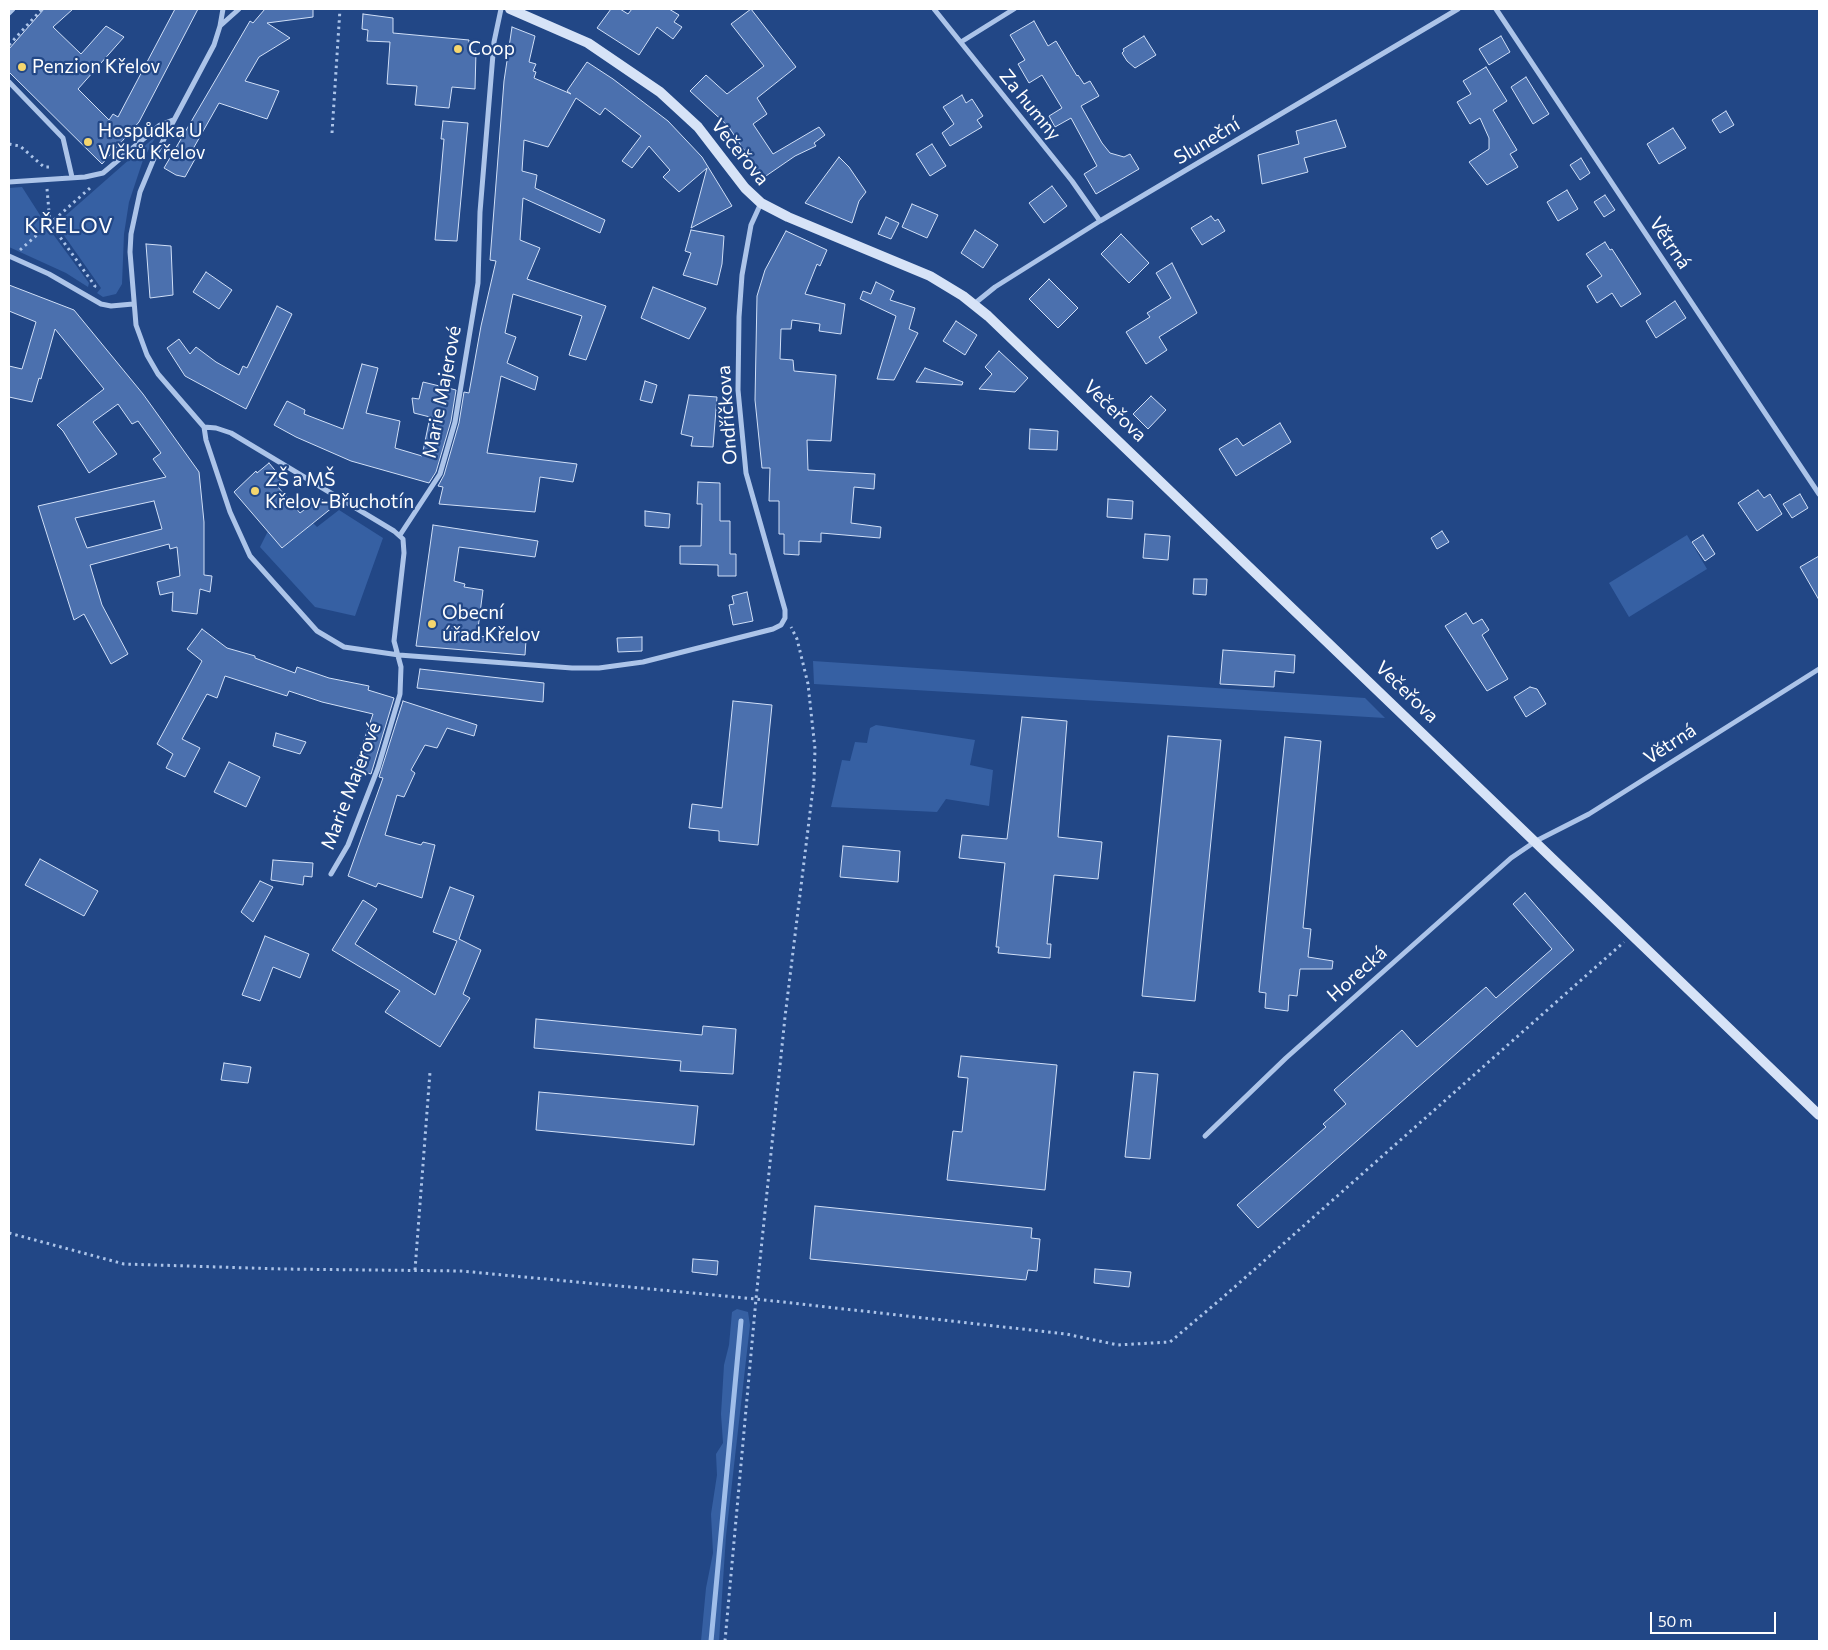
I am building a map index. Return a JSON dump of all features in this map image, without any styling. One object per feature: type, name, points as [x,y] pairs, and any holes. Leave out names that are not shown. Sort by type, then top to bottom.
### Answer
[{"type":"street","points":[[9,13],[13,9]]},
{"type":"street","points":[[223,9],[220,26],[209,56],[173,120],[147,173],[134,214],[130,252],[133,304],[141,340],[152,364],[168,386],[204,427],[210,450],[242,541],[263,573],[317,631],[330,641],[344,647],[398,655],[562,668],[598,668],[644,662],[773,629],[784,622]]},
{"type":"street","points":[[220,26],[239,9]]},
{"type":"street","name":"Marie Majerové","points":[[331,874],[348,845],[365,802],[397,706],[401,684],[395,633],[404,545],[400,535],[440,474],[453,431],[479,278],[481,202],[494,42],[501,9]]},
{"type":"street","name":"Večeřova","points":[[510,9],[588,43],[660,92],[698,128],[745,188],[761,203],[788,217],[930,276],[974,304],[1008,333],[1819,1114]]},
{"type":"street","name":"Za humny","points":[[934,9],[1072,181],[1100,222]]},
{"type":"street","points":[[961,42],[1014,9]]},
{"type":"street","name":"Sluneční","points":[[974,304],[995,287],[1100,222],[1458,9]]},
{"type":"street","name":"Větrná","points":[[1496,9],[1819,494]]},
{"type":"street","points":[[9,82],[63,138],[72,177]]},
{"type":"street","points":[[9,182],[100,175],[110,170],[160,125],[173,120]]},
{"type":"street","name":"Ondříčkova","points":[[761,203],[749,232],[740,301],[739,410],[746,473],[785,610],[784,622]]},
{"type":"street","points":[[10,257],[50,274],[101,304],[111,306],[133,304]]},
{"type":"street","points":[[204,427],[216,428],[231,433],[400,535]]},
{"type":"street","name":"Větrná","points":[[1536,841],[1575,822],[1819,669]]},
{"type":"street","name":"Horecká","points":[[1204,1136],[1286,1058],[1411,945],[1511,858],[1536,841]]},
{"type":"path","points":[[9,45],[42,9]]},
{"type":"path","points":[[332,133],[340,9]]},
{"type":"path","points":[[9,144],[20,146],[36,160]]},
{"type":"path","points":[[44,167],[50,223],[96,286],[92,290]]},
{"type":"path","points":[[10,257],[110,170]]},
{"type":"path","points":[[726,1641],[756,1300],[816,760],[808,684],[796,639],[790,627],[784,622]]},
{"type":"path","points":[[9,1233],[124,1264],[461,1271],[756,1300],[1066,1334],[1118,1345],[1170,1342],[1632,935]]},
{"type":"path","points":[[415,1270],[430,1072]]},
{"type":"shaded area","points":[[156,136],[143,160],[129,202],[124,234],[122,284],[116,294],[103,297],[97,293],[101,288],[56,224]]},
{"type":"shaded area","points":[[22,187],[47,226],[89,283],[88,287],[66,273],[9,247],[9,188]]},
{"type":"shaded area","points":[[339,510],[383,538],[355,616],[315,607],[260,547],[268,531],[283,548],[313,523],[317,527]]},
{"type":"shaded area","points":[[1687,535],[1707,569],[1629,617],[1609,583]]},
{"type":"shaded area","points":[[813,661],[1365,698],[1385,718],[814,684]]},
{"type":"shaded area","points":[[876,725],[975,740],[970,765],[993,770],[989,806],[946,799],[937,812],[831,807],[842,760],[850,761],[855,742],[867,743],[870,728]]},
{"type":"shaded area","points":[[737,1309],[748,1312],[750,1325],[726,1536],[719,1641],[701,1641],[706,1588],[713,1553],[711,1514],[717,1475],[716,1454],[723,1443],[721,1414],[724,1365],[729,1345],[732,1312]]},
{"type":"building","points":[[44,9],[73,9],[53,27],[81,54],[106,26],[124,37],[78,89],[109,120],[113,114],[118,117],[175,9],[198,9],[139,122],[102,164],[9,72],[9,49]]},
{"type":"building","points":[[265,9],[313,9],[313,17],[267,23],[290,38],[259,57],[245,81],[279,91],[267,119],[219,103],[189,156],[195,159],[185,177],[176,175],[164,168],[250,21],[253,23]]},
{"type":"building","points":[[611,9],[620,9],[628,14],[632,9],[669,9],[679,15],[674,22],[682,27],[673,39],[657,27],[639,55],[597,28]]},
{"type":"building","points":[[751,9],[796,67],[757,98],[767,114],[753,124],[773,154],[819,127],[825,135],[814,143],[816,146],[795,156],[763,178],[728,126],[690,91],[706,75],[727,94],[764,66],[731,24]]},
{"type":"building","points":[[363,14],[393,18],[393,33],[469,40],[468,51],[476,51],[475,89],[452,87],[449,108],[415,105],[417,86],[387,84],[390,42],[367,41],[368,30],[362,29]]},
{"type":"building","points":[[1034,21],[1048,46],[1056,41],[1077,76],[1084,84],[1090,81],[1099,96],[1081,106],[1102,143],[1110,153],[1124,157],[1130,154],[1139,169],[1096,194],[1084,174],[1097,166],[1071,118],[1055,127],[1049,116],[1062,108],[1042,75],[1029,83],[1018,64],[1025,60],[1010,35]]},
{"type":"building","points":[[512,27],[535,36],[529,62],[536,64],[533,71],[536,72],[534,78],[571,94],[567,91],[587,62],[613,79],[668,121],[702,157],[732,206],[691,228],[707,168],[679,192],[663,177],[670,170],[649,146],[632,168],[622,161],[641,136],[605,108],[600,115],[576,98],[548,147],[524,140],[522,171],[537,175],[535,188],[605,220],[600,233],[523,198],[520,240],[540,248],[527,279],[606,306],[586,360],[569,355],[582,316],[513,294],[505,333],[516,337],[507,363],[538,377],[535,390],[501,376],[487,453],[577,464],[573,482],[540,477],[535,512],[439,504],[443,487],[438,486],[444,475],[459,423],[464,392],[469,393],[481,326],[496,261],[490,260],[504,81]]},
{"type":"building","points":[[1144,36],[1156,55],[1135,68],[1127,61],[1122,53],[1123,49]]},
{"type":"building","points":[[1501,36],[1510,52],[1489,65],[1479,49]]},
{"type":"building","points":[[1486,67],[1507,101],[1493,110],[1517,150],[1510,154],[1518,167],[1487,185],[1469,162],[1489,149],[1489,138],[1480,118],[1470,124],[1457,102],[1471,94],[1463,81]]},
{"type":"building","points":[[1526,77],[1549,114],[1533,124],[1511,87]]},
{"type":"building","points":[[962,95],[966,103],[972,99],[983,116],[977,120],[982,127],[950,146],[942,133],[954,124],[943,107]]},
{"type":"building","points":[[1726,111],[1734,125],[1720,133],[1712,120]]},
{"type":"building","points":[[1336,120],[1346,147],[1304,158],[1308,172],[1262,184],[1258,155],[1299,144],[1296,131]]},
{"type":"building","points":[[443,121],[468,123],[457,241],[435,240],[444,139],[441,139]]},
{"type":"building","points":[[1673,128],[1686,148],[1659,164],[1647,144]]},
{"type":"building","points":[[932,144],[946,166],[930,176],[916,154]]},
{"type":"building","points":[[839,157],[849,167],[866,192],[859,201],[852,223],[805,203]]},
{"type":"building","points":[[1581,158],[1590,173],[1580,180],[1570,165]]},
{"type":"building","points":[[1052,186],[1067,206],[1044,223],[1029,203]]},
{"type":"building","points":[[1567,190],[1578,209],[1558,221],[1547,202]]},
{"type":"building","points":[[1605,195],[1615,210],[1604,217],[1594,202]]},
{"type":"building","points":[[912,204],[938,215],[927,238],[902,227]]},
{"type":"building","points":[[1211,216],[1215,221],[1218,219],[1225,231],[1202,245],[1191,228]]},
{"type":"building","points":[[886,217],[899,223],[891,239],[878,234]]},
{"type":"building","points":[[691,230],[724,236],[722,264],[717,285],[683,275],[691,253],[685,251]]},
{"type":"building","points":[[975,230],[998,245],[983,268],[961,253]]},
{"type":"building","points":[[786,231],[827,250],[820,266],[817,264],[805,294],[845,304],[841,334],[819,331],[820,324],[792,320],[791,329],[781,329],[780,359],[793,360],[794,371],[836,375],[831,441],[807,440],[808,470],[875,474],[874,489],[854,487],[851,523],[881,527],[880,538],[821,533],[821,542],[799,541],[799,555],[784,554],[784,534],[779,534],[779,501],[769,501],[770,468],[762,468],[755,400],[757,296],[765,270]]},
{"type":"building","points":[[1121,234],[1149,263],[1129,283],[1101,254]]},
{"type":"building","points":[[1605,242],[1610,250],[1612,249],[1641,294],[1621,307],[1612,293],[1597,303],[1587,286],[1602,276],[1586,254]]},
{"type":"building","points":[[146,244],[171,246],[173,295],[150,298]]},
{"type":"building","points":[[1172,263],[1197,313],[1159,337],[1167,350],[1146,364],[1126,332],[1150,317],[1147,313],[1171,298],[1156,273]]},
{"type":"building","points":[[206,272],[232,290],[219,309],[193,292]]},
{"type":"building","points":[[1049,279],[1078,308],[1058,328],[1029,299]]},
{"type":"building","points":[[876,282],[894,291],[890,300],[915,308],[909,329],[918,333],[894,380],[877,379],[896,316],[860,299],[863,291],[871,294]]},
{"type":"building","points":[[9,285],[74,310],[143,394],[199,472],[204,522],[204,575],[212,576],[210,592],[200,589],[197,614],[172,611],[173,592],[160,595],[157,582],[180,576],[177,547],[170,549],[169,544],[90,565],[102,605],[128,654],[111,664],[84,614],[74,620],[38,506],[166,477],[153,459],[161,453],[138,421],[132,424],[118,404],[93,422],[117,454],[89,473],[63,431],[57,425],[104,389],[55,329],[41,379],[39,378],[32,402],[9,397],[9,366],[22,369],[36,322],[9,311]],"holes":[[[154,501],[162,529],[87,548],[75,518]]]},
{"type":"building","points":[[653,287],[706,308],[689,339],[641,318]]},
{"type":"building","points":[[1675,301],[1686,318],[1656,338],[1646,321]]},
{"type":"building","points":[[277,306],[292,314],[246,409],[185,376],[167,348],[179,339],[190,354],[196,347],[216,362],[239,375],[243,366],[247,368]]},
{"type":"building","points":[[956,321],[977,335],[965,355],[943,341]]},
{"type":"building","points":[[999,351],[1028,378],[1015,392],[979,389],[992,374],[985,367]]},
{"type":"building","points":[[362,364],[378,368],[366,413],[400,421],[395,448],[422,456],[430,417],[414,413],[412,398],[419,399],[423,382],[456,390],[451,421],[436,472],[429,483],[351,461],[296,437],[274,425],[287,401],[305,410],[304,414],[343,429]]},
{"type":"building","points":[[925,368],[963,382],[962,385],[916,382]]},
{"type":"building","points":[[645,381],[657,385],[652,403],[640,400]]},
{"type":"building","points":[[689,395],[717,397],[713,447],[691,446],[693,437],[681,434]]},
{"type":"building","points":[[1151,396],[1166,410],[1148,429],[1133,414]]},
{"type":"building","points":[[1280,423],[1291,442],[1236,476],[1219,449],[1237,438],[1243,446]]},
{"type":"building","points":[[1030,429],[1058,431],[1057,450],[1029,449]]},
{"type":"building","points":[[269,463],[284,481],[278,487],[300,513],[320,498],[333,507],[282,548],[234,492],[256,471],[257,473]]},
{"type":"building","points":[[698,482],[720,483],[720,521],[730,521],[730,554],[736,554],[736,576],[718,576],[718,565],[680,564],[680,546],[701,546],[702,504],[697,504]]},
{"type":"building","points":[[1758,490],[1764,498],[1770,494],[1782,514],[1757,531],[1738,503]]},
{"type":"building","points":[[1800,494],[1808,508],[1792,518],[1783,504]]},
{"type":"building","points":[[1108,499],[1133,501],[1132,519],[1107,517]]},
{"type":"building","points":[[645,511],[670,514],[669,528],[645,526]]},
{"type":"building","points":[[433,525],[538,541],[535,557],[459,547],[454,581],[465,584],[464,587],[483,590],[477,636],[526,640],[525,655],[416,646]]},
{"type":"building","points":[[1442,531],[1449,542],[1437,549],[1431,538]]},
{"type":"building","points":[[1145,534],[1170,536],[1168,560],[1143,558]]},
{"type":"building","points":[[1703,535],[1715,554],[1705,561],[1692,542]]},
{"type":"building","points":[[1819,556],[1819,600],[1800,567]]},
{"type":"building","points":[[1194,579],[1207,579],[1206,595],[1193,594]]},
{"type":"building","points":[[747,592],[753,621],[733,625],[729,605],[734,604],[732,596]]},
{"type":"building","points":[[1466,613],[1473,624],[1482,619],[1489,630],[1482,635],[1508,679],[1487,691],[1445,626]]},
{"type":"building","points":[[202,629],[227,648],[255,656],[255,658],[295,673],[297,667],[329,678],[369,686],[368,690],[394,698],[371,774],[354,769],[373,714],[322,702],[289,691],[287,696],[225,676],[217,698],[207,694],[182,739],[200,748],[185,777],[166,768],[173,754],[157,744],[202,661],[187,649]]},
{"type":"building","points":[[642,637],[642,651],[618,652],[617,638]]},
{"type":"building","points":[[1223,650],[1295,655],[1294,673],[1275,671],[1274,687],[1220,684]]},
{"type":"building","points":[[420,669],[544,683],[543,702],[417,688]]},
{"type":"building","points":[[1530,687],[1537,689],[1546,704],[1526,717],[1514,697]]},
{"type":"building","points":[[403,701],[477,725],[474,736],[447,728],[437,748],[425,745],[411,770],[415,773],[404,797],[397,795],[385,835],[421,845],[423,842],[435,845],[422,898],[378,883],[376,887],[348,876],[383,778],[379,777]]},
{"type":"building","points":[[733,701],[772,705],[758,845],[719,841],[719,831],[689,828],[692,804],[722,808]]},
{"type":"building","points":[[1022,717],[1067,721],[1058,837],[1102,842],[1098,879],[1054,875],[1047,944],[1051,944],[1050,958],[998,953],[999,947],[996,947],[1005,863],[959,858],[962,835],[1007,839]]},
{"type":"building","points":[[276,733],[306,742],[300,754],[273,746]]},
{"type":"building","points":[[1168,736],[1221,740],[1195,1001],[1142,996]]},
{"type":"building","points":[[1285,737],[1321,741],[1303,928],[1311,929],[1308,957],[1333,961],[1332,969],[1300,969],[1297,996],[1289,995],[1288,1011],[1265,1008],[1266,993],[1259,992]]},
{"type":"building","points":[[229,762],[260,777],[246,807],[214,792]]},
{"type":"building","points":[[843,846],[900,851],[898,882],[840,877]]},
{"type":"building","points":[[40,859],[98,891],[84,916],[25,885]]},
{"type":"building","points":[[273,860],[313,863],[312,877],[304,876],[303,885],[271,880]]},
{"type":"building","points":[[260,881],[273,887],[253,922],[241,912]]},
{"type":"building","points":[[450,887],[474,896],[459,939],[481,950],[463,994],[470,998],[440,1047],[385,1012],[400,991],[332,950],[363,900],[377,909],[355,944],[435,995],[457,941],[433,932]]},
{"type":"building","points":[[1525,893],[1574,950],[1258,1228],[1237,1205],[1326,1127],[1323,1124],[1346,1104],[1334,1090],[1402,1030],[1417,1047],[1486,987],[1496,998],[1552,949],[1513,904]]},
{"type":"building","points":[[265,936],[309,954],[300,978],[273,967],[260,1001],[242,995]]},
{"type":"building","points":[[536,1019],[702,1035],[703,1026],[736,1029],[733,1074],[680,1071],[681,1061],[534,1048]]},
{"type":"building","points":[[961,1056],[1057,1065],[1045,1190],[947,1180],[953,1131],[962,1132],[968,1078],[958,1077]]},
{"type":"building","points":[[224,1063],[251,1067],[248,1083],[221,1080]]},
{"type":"building","points":[[1134,1072],[1158,1074],[1150,1159],[1125,1157]]},
{"type":"building","points":[[539,1092],[698,1106],[694,1145],[536,1130]]},
{"type":"building","points":[[815,1206],[1032,1228],[1031,1238],[1040,1239],[1037,1271],[1028,1270],[1026,1280],[810,1259]]},
{"type":"building","points":[[693,1259],[718,1261],[717,1275],[692,1272]]},
{"type":"building","points":[[1095,1269],[1131,1272],[1129,1287],[1094,1283]]},
{"type":"waterway","points":[[711,1641],[741,1321]]},
{"type":"place","name":"Coop","points":[[458,49]]},
{"type":"place","name":"Penzion Křelov","points":[[22,67]]},
{"type":"place","name":"Hospůdka U Vlčků Křelov","points":[[88,142]]},
{"type":"place","name":"ZŠ a MŠ Křelov-Břuchotín","points":[[255,491]]},
{"type":"place","name":"Obecní úřad Křelov","points":[[432,624]]},
{"type":"district","name":"KŘELOV","points":[[69,226]]}]
